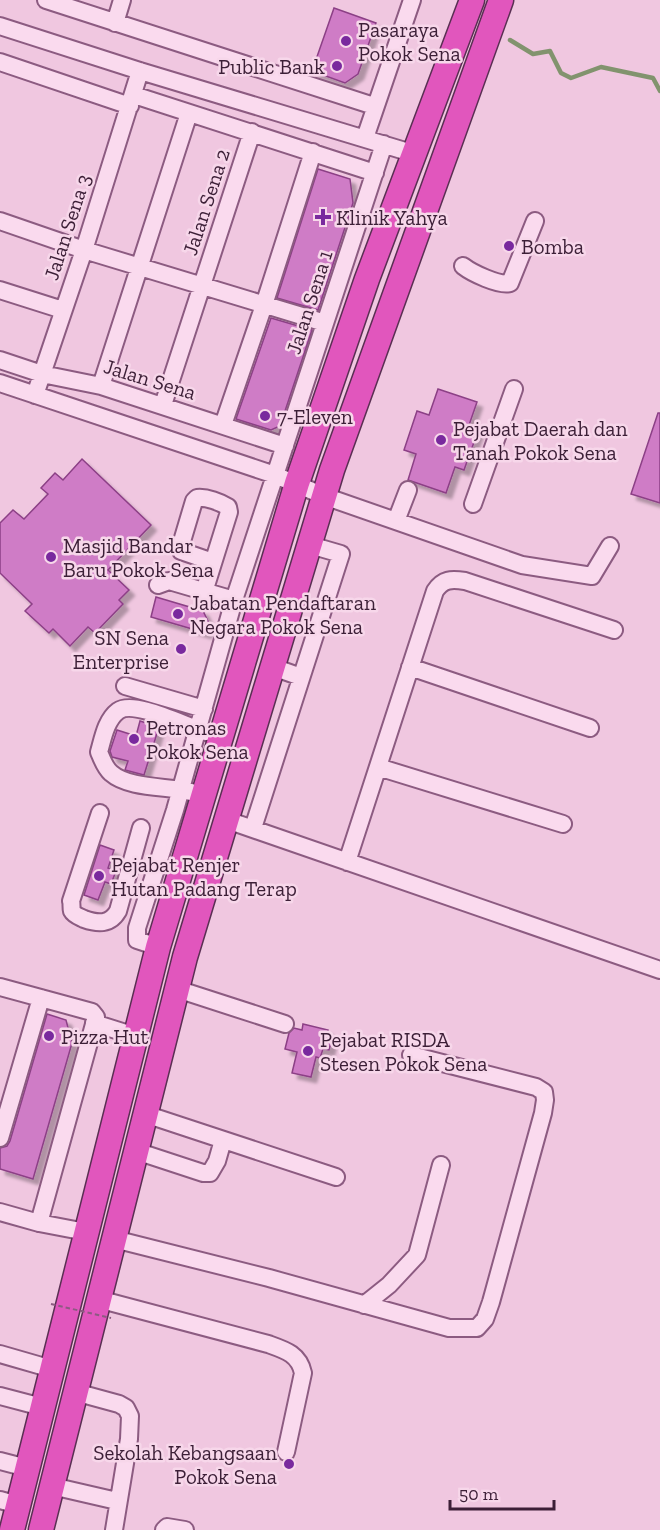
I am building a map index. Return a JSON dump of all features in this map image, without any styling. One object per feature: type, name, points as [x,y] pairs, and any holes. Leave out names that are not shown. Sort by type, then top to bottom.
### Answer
[{"type":"highway","points":[[12,1530],[9,1503],[27,1468],[158,947],[222,736],[286,479],[367,279],[472,0]]},
{"type":"highway","points":[[41,1530],[75,1392],[105,1309],[114,1239],[185,957],[324,496],[377,339],[501,0]]},
{"type":"street","points":[[115,23],[122,0]]},
{"type":"street","points":[[365,138],[412,0]]},
{"type":"street","points":[[52,1],[374,106]]},
{"type":"street","points":[[0,26],[415,154]]},
{"type":"street","points":[[0,62],[132,101],[189,112],[375,173]]},
{"type":"street","name":"Jalan Sena 3","points":[[35,395],[84,250],[140,71]]},
{"type":"street","points":[[101,386],[189,112]]},
{"type":"street","name":"Jalan Sena 2","points":[[163,405],[252,132]]},
{"type":"street","name":"Jalan Sena 1","points":[[197,729],[234,600],[286,479],[285,446],[384,144]]},
{"type":"street","points":[[223,425],[313,152]]},
{"type":"street","points":[[404,182],[432,192]]},
{"type":"street","name":"Jalan Sena 2","points":[[0,220],[84,250],[325,323]]},
{"type":"street","points":[[463,266],[504,285],[510,283],[535,221]]},
{"type":"street","points":[[0,290],[63,310]]},
{"type":"street","name":"Jalan Sena","points":[[0,360],[42,374],[101,386],[285,446]]},
{"type":"street","points":[[0,383],[286,479],[324,496],[522,565],[592,576],[610,546]]},
{"type":"street","points":[[473,504],[514,389]]},
{"type":"street","points":[[396,521],[408,490]]},
{"type":"street","points":[[253,828],[341,554],[310,545]]},
{"type":"street","points":[[204,592],[213,562]]},
{"type":"street","points":[[347,862],[435,591],[439,585],[451,579],[465,581],[614,630]]},
{"type":"street","points":[[158,585],[169,581],[234,600]]},
{"type":"street","points":[[273,667],[301,677]]},
{"type":"street","points":[[410,667],[590,728]]},
{"type":"street","points":[[125,686],[204,709]]},
{"type":"street","points":[[204,795],[181,789],[145,785],[111,773],[99,752],[105,729],[118,711],[126,707],[138,708],[222,736]]},
{"type":"street","points":[[158,947],[140,942],[136,934],[197,729]]},
{"type":"street","points":[[378,768],[563,824]]},
{"type":"street","points":[[100,813],[71,901],[72,911],[89,921],[106,922],[118,911],[141,828]]},
{"type":"street","points":[[227,820],[660,970]]},
{"type":"street","points":[[127,882],[149,890]]},
{"type":"street","points":[[0,987],[92,1012],[96,1017],[39,1223]]},
{"type":"street","points":[[177,989],[285,1024]]},
{"type":"street","points":[[0,1138],[41,998]]},
{"type":"street","points":[[94,1023],[135,1036]]},
{"type":"street","points":[[114,1239],[269,1278],[449,1328],[477,1328],[485,1319],[491,1302],[543,1113],[544,1092],[536,1087],[411,1055]]},
{"type":"street","points":[[145,1114],[336,1177]]},
{"type":"street","points":[[136,1151],[203,1173],[210,1173],[224,1140]]},
{"type":"street","points":[[364,1305],[389,1285],[417,1255],[441,1165]]},
{"type":"street","points":[[0,1212],[39,1223],[86,1232]]},
{"type":"street","points":[[105,1309],[268,1344],[284,1349],[295,1356],[302,1365],[303,1373],[286,1452]]},
{"type":"street","points":[[0,1354],[52,1369]]},
{"type":"street","points":[[75,1392],[119,1404],[126,1408],[130,1416],[129,1439],[114,1530]]},
{"type":"street","points":[[0,1396],[42,1407]]},
{"type":"street","points":[[0,1461],[27,1468]]},
{"type":"street","points":[[52,1486],[117,1501]]},
{"type":"street","points":[[164,1530],[167,1527],[185,1530]]},
{"type":"path","points":[[51,1304],[105,1309]]},
{"type":"building","points":[[334,8],[376,23],[358,74],[345,83],[312,71]]},
{"type":"building","points":[[318,169],[350,179],[353,203],[318,310],[277,298]]},
{"type":"building","points":[[271,318],[312,330],[280,426],[271,430],[236,419]]},
{"type":"building","name":"Pejabat Daerah dan Tanah Pokok Sena","points":[[438,389],[477,402],[468,428],[478,431],[464,470],[455,467],[446,493],[408,480],[416,454],[404,450],[417,411],[429,415]]},
{"type":"building","points":[[658,413],[660,413],[660,503],[631,494]]},
{"type":"building","name":"Masjid Bandar Baru Pokok Sena","points":[[82,459],[151,525],[108,570],[129,590],[119,600],[123,604],[95,633],[88,627],[70,646],[53,629],[49,633],[25,611],[32,604],[0,573],[0,523],[13,510],[24,519],[48,494],[41,488],[55,473],[63,480]]},
{"type":"building","name":"Jabatan Pendaftaran Negara Pokok Sena","points":[[156,597],[203,611],[209,623],[206,633],[151,617]]},
{"type":"building","points":[[140,721],[159,727],[144,775],[125,770],[128,761],[112,757],[110,751],[117,730],[136,736]]},
{"type":"building","name":"Pejabat Renjer Hutan Padang Terap","points":[[100,845],[114,850],[108,868],[116,871],[111,884],[105,882],[98,900],[84,895]]},
{"type":"building","points":[[47,1014],[66,1020],[72,1043],[33,1179],[0,1169],[0,1148],[7,1146],[10,1141]]},
{"type":"building","name":"Pejabat RISDA Stesen Pokok Sena","points":[[303,1024],[328,1030],[326,1037],[332,1038],[329,1050],[323,1049],[320,1058],[316,1057],[311,1077],[292,1073],[297,1052],[285,1049],[289,1033],[294,1028],[302,1030]]},
{"type":"waterway","points":[[510,40],[533,54],[550,51],[561,73],[571,78],[601,67],[653,78],[660,91]]},
{"type":"place","name":"Pasaraya Pokok Sena","points":[[346,41]]},
{"type":"place","name":"Public Bank","points":[[337,66]]},
{"type":"place","name":"Klinik Yahya","points":[[323,217]]},
{"type":"place","name":"Bomba","points":[[509,246]]},
{"type":"place","name":"7-Eleven","points":[[265,416]]},
{"type":"place","name":"Pejabat Daerah dan Tanah Pokok Sena","points":[[441,440]]},
{"type":"place","name":"Masjid Bandar Baru Pokok Sena","points":[[51,557]]},
{"type":"place","name":"Jabatan Pendaftaran Negara Pokok Sena","points":[[178,614]]},
{"type":"place","name":"SN Sena Enterprise","points":[[181,649]]},
{"type":"place","name":"Petronas Pokok Sena","points":[[134,739]]},
{"type":"place","name":"Pejabat Renjer Hutan Padang Terap","points":[[99,876]]},
{"type":"place","name":"Pizza Hut","points":[[49,1036]]},
{"type":"place","name":"Pejabat RISDA Stesen Pokok Sena","points":[[308,1051]]},
{"type":"place","name":"Sekolah Kebangsaan Pokok Sena","points":[[289,1464]]}]
